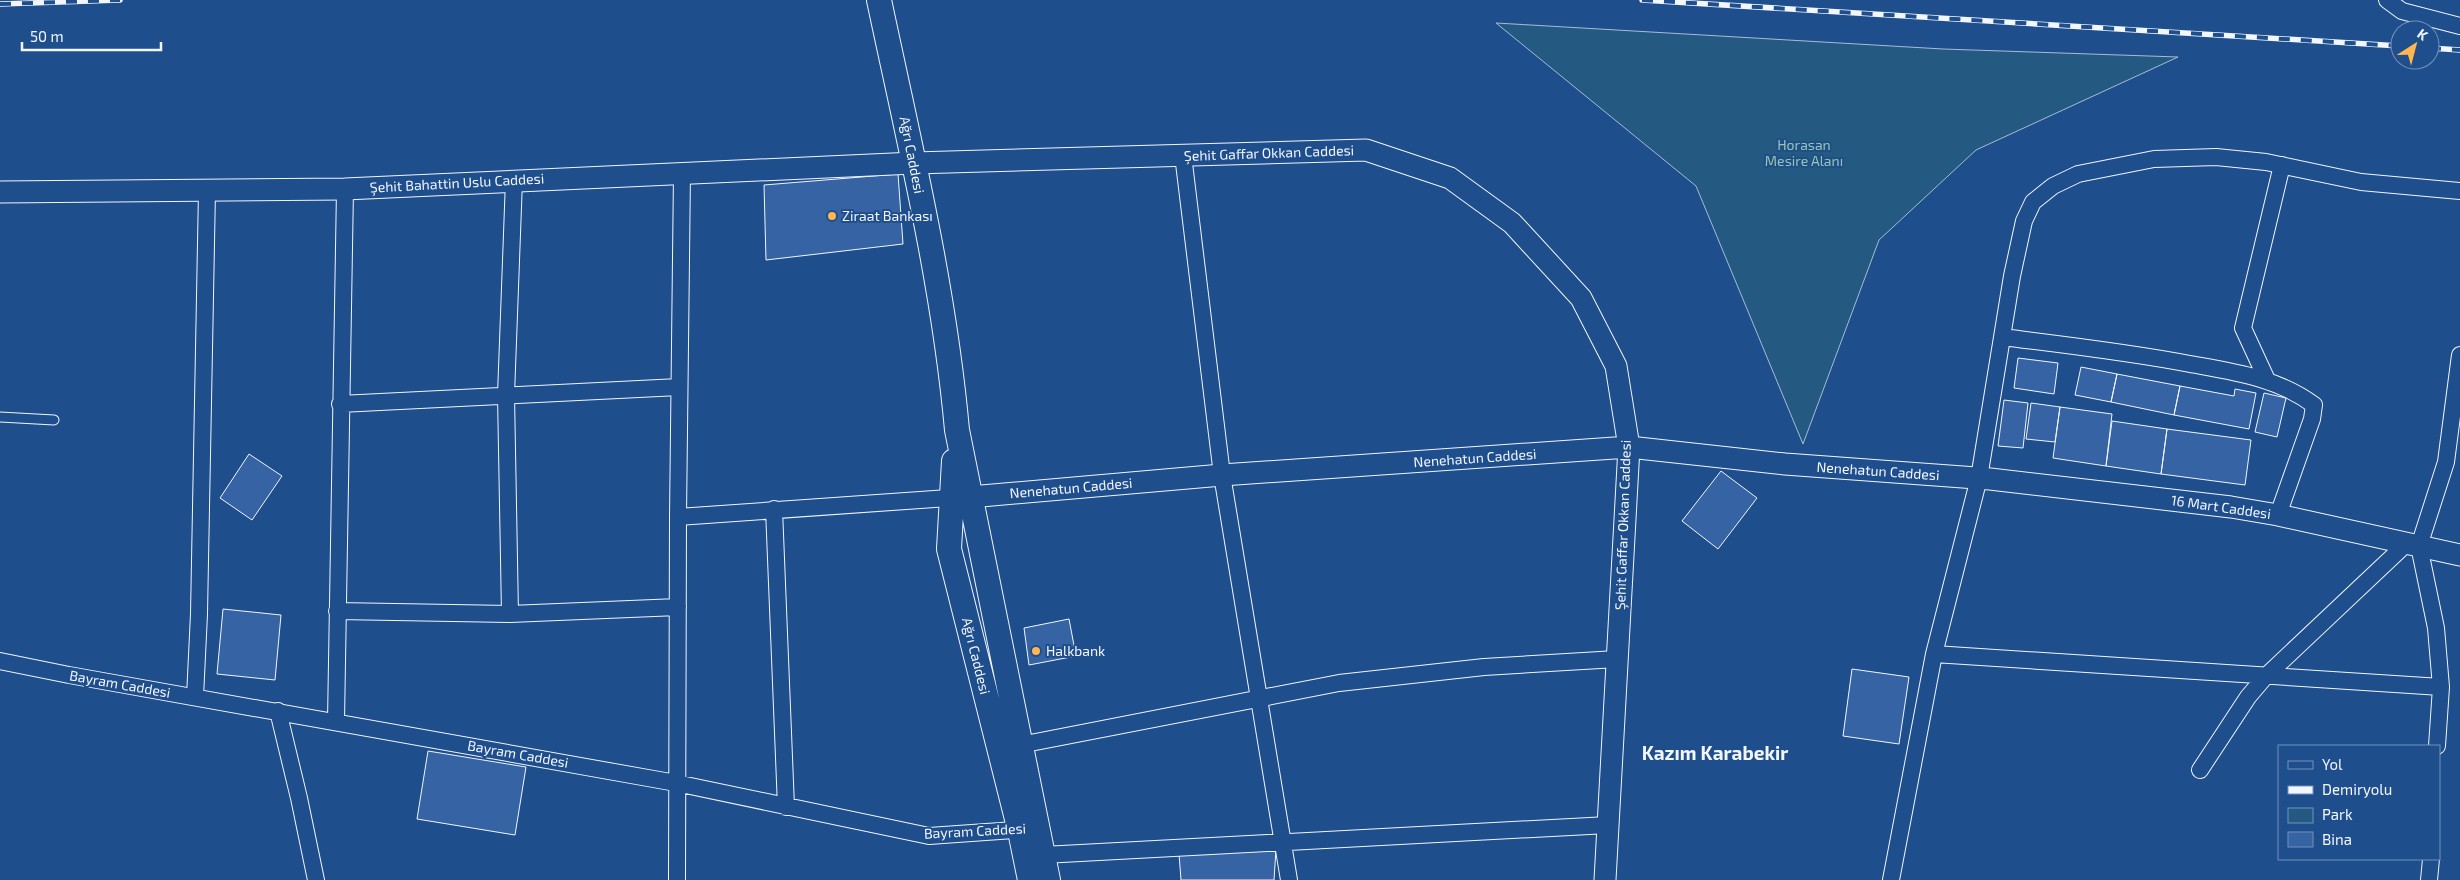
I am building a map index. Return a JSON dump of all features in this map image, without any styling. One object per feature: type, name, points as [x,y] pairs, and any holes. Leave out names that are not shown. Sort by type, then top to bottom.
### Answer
[{"type":"main road","name":"Ağrı Caddesi","points":[[879,0],[914,163],[950,359],[961,497],[1020,745],[1029,829],[1030,880]]},
{"type":"main road","name":"Ağrı Caddesi","points":[[961,497],[949,549],[1029,829],[1043,855],[1048,880]]},
{"type":"street","points":[[2387,0],[2402,11],[2460,26]]},
{"type":"street","name":"Şehit Gaffar Okkan Caddesi","points":[[914,163],[1366,150],[1450,178],[1512,223],[1581,298],[1616,366],[1629,447],[1604,880]]},
{"type":"street","points":[[1183,155],[1222,476],[1289,880]]},
{"type":"street","points":[[1891,880],[1934,654],[1979,478],[2012,276],[2024,220],[2034,202],[2053,186],[2078,174],[2154,159],[2216,157],[2282,165],[2361,182],[2460,191]]},
{"type":"street","name":"Şehit Bahattin Uslu Caddesi","points":[[0,192],[345,189],[682,172],[914,163]]},
{"type":"street","points":[[2267,380],[2244,328],[2282,165]]},
{"type":"street","points":[[677,880],[676,783],[682,172]]},
{"type":"street","points":[[510,614],[506,395],[514,180]]},
{"type":"street","points":[[336,721],[345,189]]},
{"type":"street","points":[[195,697],[199,614],[207,190]]},
{"type":"street","points":[[2002,337],[2161,359],[2267,380],[2297,392],[2314,405],[2278,515]]},
{"type":"street","points":[[2200,770],[2248,697],[2265,677],[2412,545],[2446,462],[2460,355]]},
{"type":"street","points":[[340,404],[679,387]]},
{"type":"street","name":"Nenehatun Caddesi","points":[[961,497],[1629,447],[1785,464],[1979,478]]},
{"type":"street","name":"16 Mart Caddesi","points":[[1979,478],[2231,507],[2278,515],[2460,555]]},
{"type":"street","points":[[678,516],[961,497]]},
{"type":"street","points":[[774,509],[786,807]]},
{"type":"street","points":[[2412,545],[2436,628],[2441,687],[2437,745]]},
{"type":"street","points":[[337,611],[510,614],[678,607]]},
{"type":"street","points":[[1934,654],[2441,687]]},
{"type":"street","points":[[1020,745],[1259,697],[1339,683],[1464,669],[1617,659]]},
{"type":"street","name":"Bayram Caddesi","points":[[0,661],[676,783],[928,836],[1029,829]]},
{"type":"street","points":[[278,711],[316,880]]},
{"type":"street","points":[[1043,855],[1608,825]]},
{"type":"street","points":[[2429,880],[2430,860]]},
{"type":"lane","points":[[0,417],[54,420]]},
{"type":"green space","name":"Horasan Mesire Alanı","points":[[1496,23],[1943,49],[2178,57],[1976,150],[1879,240],[1803,444],[1696,186]]},
{"type":"building","points":[[898,174],[903,244],[766,260],[764,185]]},
{"type":"building","points":[[2018,358],[2058,363],[2054,394],[2014,388]]},
{"type":"building","points":[[2081,367],[2117,374],[2111,402],[2075,395]]},
{"type":"building","points":[[2117,374],[2180,386],[2174,415],[2111,402]]},
{"type":"building","points":[[2180,386],[2234,396],[2235,389],[2256,393],[2249,429],[2174,415]]},
{"type":"building","points":[[2264,393],[2286,398],[2277,437],[2255,432]]},
{"type":"building","points":[[2004,400],[2028,403],[2023,448],[1998,446]]},
{"type":"building","points":[[2031,403],[2060,407],[2055,442],[2026,439]]},
{"type":"building","points":[[2060,407],[2112,414],[2106,466],[2053,458]]},
{"type":"building","points":[[2112,421],[2167,429],[2161,474],[2106,466]]},
{"type":"building","points":[[2167,429],[2251,440],[2245,485],[2161,474]]},
{"type":"building","points":[[249,454],[282,476],[252,520],[220,498]]},
{"type":"building","points":[[1721,471],[1757,498],[1718,549],[1682,521]]},
{"type":"building","points":[[223,609],[281,615],[275,680],[217,674]]},
{"type":"building","points":[[1069,619],[1076,656],[1029,665],[1024,628]]},
{"type":"building","points":[[1852,669],[1909,677],[1899,744],[1843,736]]},
{"type":"building","points":[[428,751],[526,767],[515,835],[417,819]]},
{"type":"building","points":[[1276,849],[1274,880],[1181,880],[1179,854]]},
{"type":"railway","points":[[0,4],[120,0]]},
{"type":"railway","points":[[1642,0],[2390,45]]},
{"type":"railway","points":[[2440,49],[2460,50]]},
{"type":"place","name":"Ziraat Bankası","points":[[832,216]]},
{"type":"place","name":"Halkbank","points":[[1036,651]]},
{"type":"district","name":"Kazım Karabekir","points":[[1715,753]]}]
